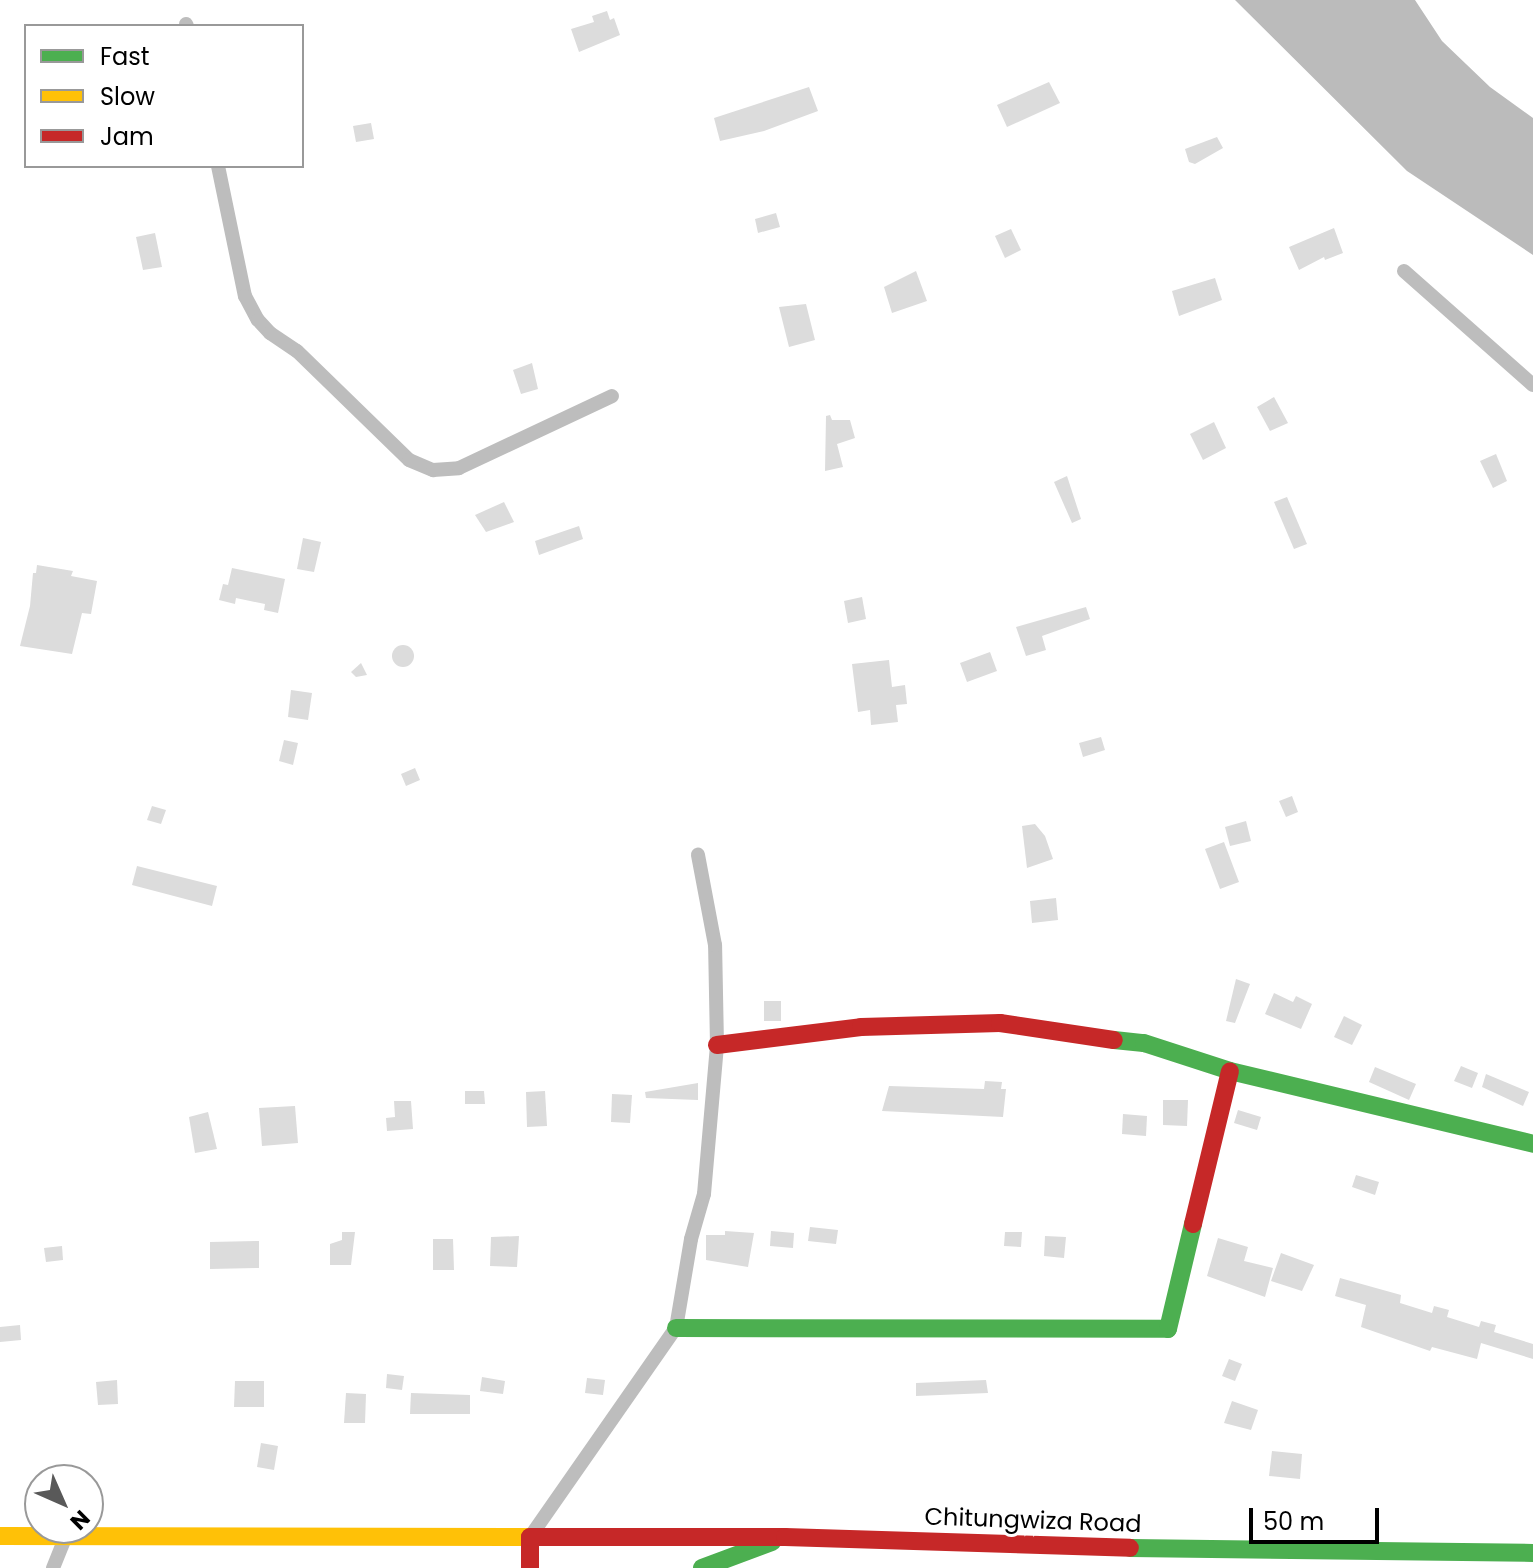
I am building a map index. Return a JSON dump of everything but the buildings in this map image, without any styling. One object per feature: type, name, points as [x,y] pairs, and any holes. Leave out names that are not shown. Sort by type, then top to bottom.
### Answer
[{"type":"main road","points":[[717,1045],[861,1027],[1000,1023],[1064,1035],[1144,1043],[1230,1071],[1533,1144]]},
{"type":"main road","points":[[676,1328],[1168,1329],[1230,1071]]},
{"type":"main road","name":"Chitungwiza Road","points":[[104,1534],[785,1537],[1161,1549],[1533,1553]]},
{"type":"main road","name":"Chitungwiza Road","points":[[0,1536],[24,1535]]},
{"type":"main road","points":[[530,1537],[530,1568]]},
{"type":"main road","points":[[702,1568],[785,1537]]},
{"type":"street","points":[[218,168],[245,296],[258,320],[270,333],[297,351],[409,460],[433,470],[459,468],[612,396]]},
{"type":"street","points":[[1404,271],[1533,385]]},
{"type":"street","points":[[530,1537],[676,1328],[691,1239],[704,1194],[717,1045],[715,945],[698,855]]},
{"type":"street","points":[[53,1568],[63,1544]]},
{"type":"shaded area","points":[[1235,0],[1415,0],[1442,41],[1490,87],[1533,118],[1533,255],[1407,171]]},
{"type":"traffic: fast","points":[[1114,1040],[1144,1043],[1230,1071],[1533,1144]]},
{"type":"traffic: fast","points":[[676,1328],[1168,1329],[1193,1224]]},
{"type":"traffic: fast","points":[[702,1568],[772,1542]]},
{"type":"traffic: fast","points":[[1130,1548],[1533,1553]]},
{"type":"traffic: slow","points":[[0,1536],[530,1537]]},
{"type":"traffic: jam","points":[[717,1045],[861,1027],[1000,1023],[1114,1040]]},
{"type":"traffic: jam","points":[[1193,1224],[1230,1071]]},
{"type":"traffic: jam","points":[[530,1568],[530,1537],[785,1537],[1130,1548]]}]
